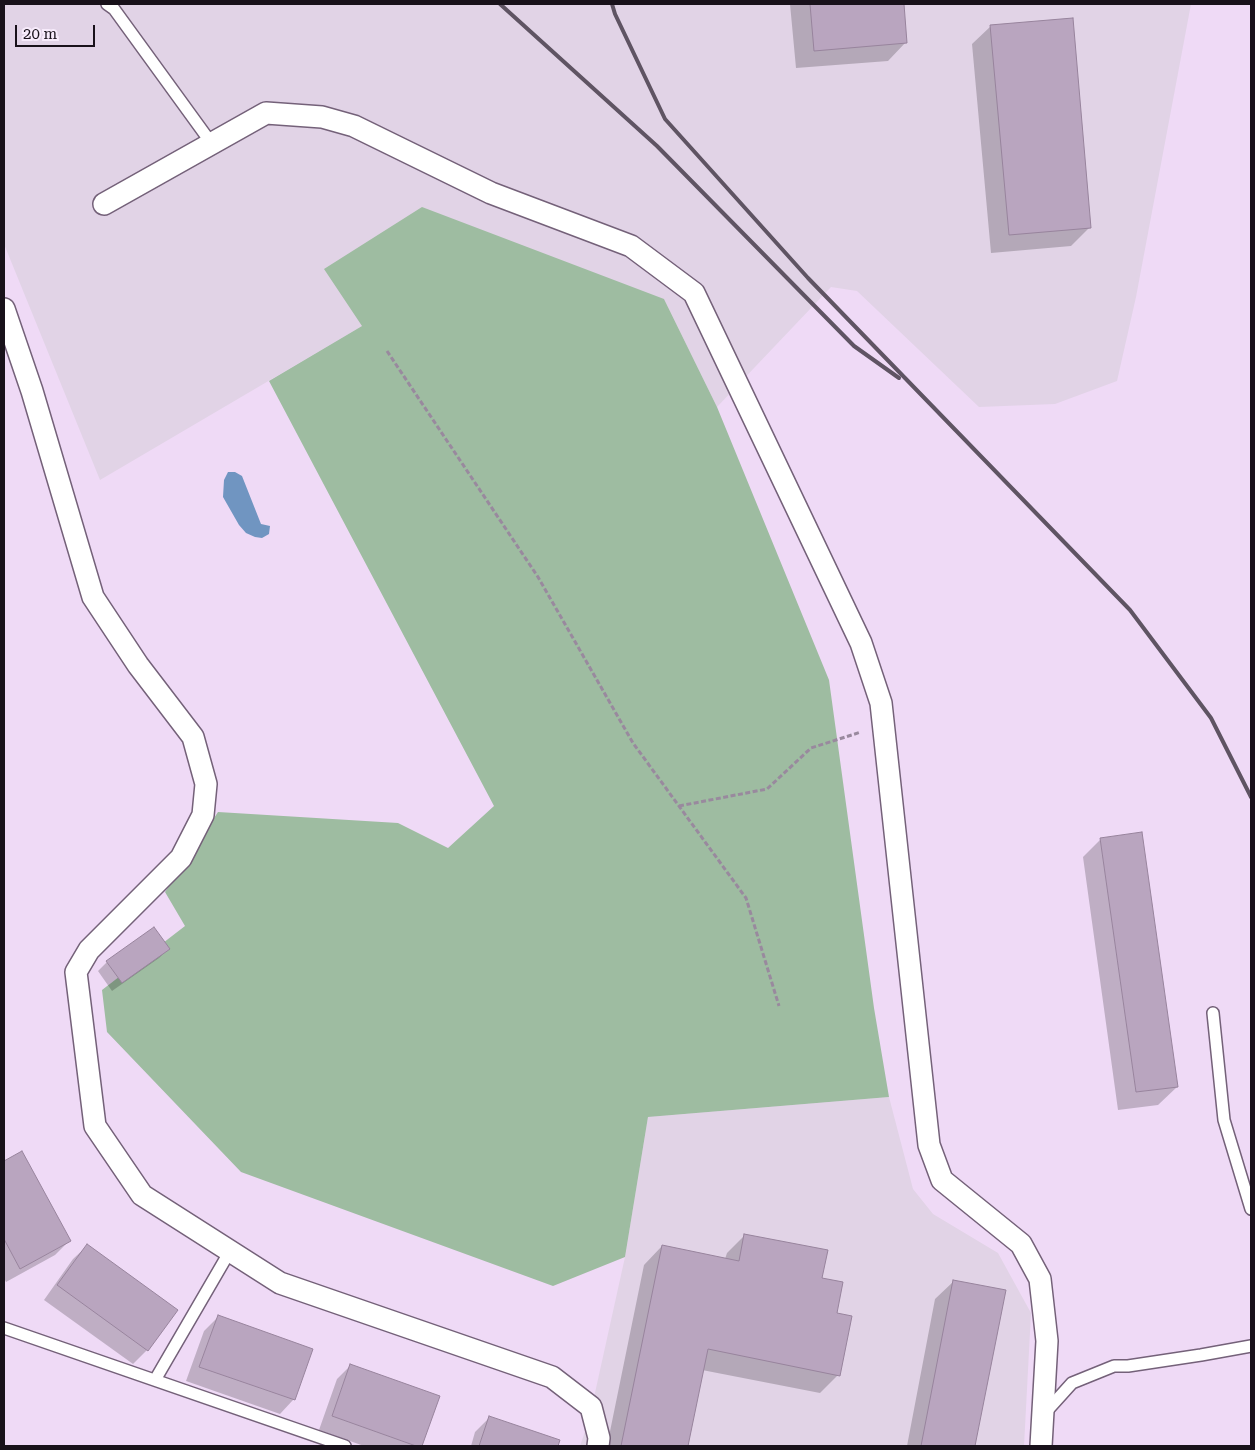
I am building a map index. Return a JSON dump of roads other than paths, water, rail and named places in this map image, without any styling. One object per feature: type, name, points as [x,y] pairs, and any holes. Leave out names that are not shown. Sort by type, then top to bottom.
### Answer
[{"type":"street","points":[[104,204],[266,113],[322,117],[354,126],[491,192],[631,246],[694,293],[861,642],[881,703],[929,1145],[942,1180],[1021,1244],[1040,1279],[1047,1341],[1041,1446]]},
{"type":"street","points":[[4,308],[8,334],[32,391],[93,597],[138,665],[194,737],[206,784],[203,815],[181,858],[89,950],[76,972],[95,1126],[142,1195],[280,1283],[552,1377],[591,1407],[599,1438],[598,1446]]},
{"type":"lane","points":[[107,4],[114,9],[212,144]]},
{"type":"lane","points":[[1212,1013],[1224,1120],[1251,1209]]},
{"type":"lane","points":[[156,1380],[230,1251]]},
{"type":"lane","points":[[4,1328],[345,1446]]},
{"type":"lane","points":[[1043,1415],[1072,1383],[1114,1366],[1128,1366],[1192,1357],[1251,1346]]},
{"type":"water","points":[[228,472],[235,472],[242,476],[261,524],[270,526],[269,534],[262,538],[255,537],[246,533],[239,525],[223,497],[224,480]]},
{"type":"railway","points":[[500,4],[657,146],[854,346],[899,378]]},
{"type":"railway","points":[[612,4],[665,119],[808,278],[1130,610],[1211,718],[1251,797]]}]
